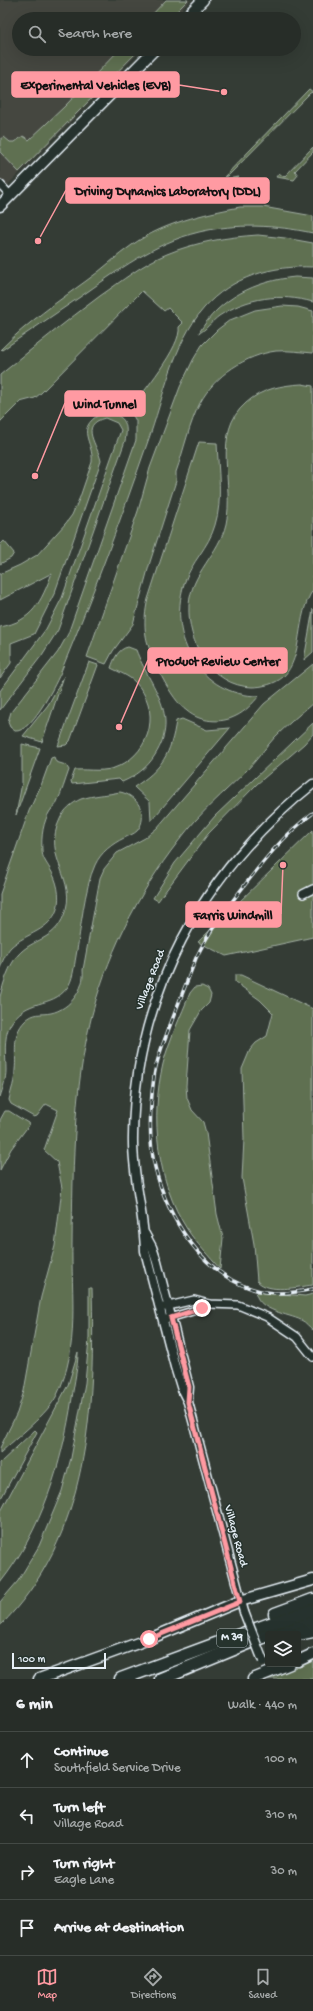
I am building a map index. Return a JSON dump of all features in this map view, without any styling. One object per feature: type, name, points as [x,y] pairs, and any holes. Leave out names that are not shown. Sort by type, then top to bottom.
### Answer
[{"type":"highway","points":[[152,1667],[248,1624],[313,1600]]},
{"type":"highway","name":"M 39","points":[[121,1679],[313,1610]]},
{"type":"highway","name":"M 39","points":[[278,1631],[313,1619]]},
{"type":"highway","points":[[301,1633],[313,1630]]},
{"type":"highway","name":"M 39","points":[[162,1679],[265,1636]]},
{"type":"highway","points":[[162,1679],[265,1644]]},
{"type":"main road","points":[[191,12],[203,0]]},
{"type":"main road","points":[[0,206],[148,56]]},
{"type":"main road","points":[[38,1679],[149,1639],[240,1602],[313,1580]]},
{"type":"main road","points":[[301,1659],[313,1654]]},
{"type":"main road","points":[[253,1679],[282,1667]]},
{"type":"street","points":[[0,184],[10,195]]},
{"type":"street","name":"Village Road","points":[[267,1673],[240,1602],[188,1402],[189,1387],[167,1319],[152,1247],[145,1234],[137,1195],[133,1157],[134,1109],[137,1074],[147,1027],[161,986],[183,936],[215,884],[254,837],[281,811],[313,784]]},
{"type":"street","points":[[303,894],[313,889]]},
{"type":"street","points":[[164,1307],[194,1300],[209,1304],[238,1305],[267,1317],[297,1336],[313,1356]]},
{"type":"street","points":[[167,1319],[202,1308],[209,1304]]},
{"type":"shaded area","points":[[0,0],[191,0],[179,12],[12,12],[12,56],[135,56],[0,193]]},
{"type":"green space","points":[[166,0],[188,0],[176,12],[155,12]]},
{"type":"green space","points":[[113,56],[133,56],[19,172],[0,152],[0,140],[4,137],[10,142],[15,142],[23,136],[29,140],[65,106]]},
{"type":"green space","points":[[309,89],[313,92],[310,93],[228,176],[224,177]]},
{"type":"green space","points":[[313,147],[313,152],[295,171],[298,175],[294,180],[276,177],[279,173],[284,177]]},
{"type":"green space","points":[[239,177],[235,182],[235,187],[241,194],[224,195],[222,183],[226,182],[226,179]]},
{"type":"green space","points":[[240,207],[263,207],[313,216],[313,233],[284,228],[242,226],[213,229],[182,237],[136,259],[2,350],[1,349],[42,313],[144,237],[184,220]]},
{"type":"green space","points":[[258,235],[313,243],[313,267],[282,268],[253,275],[240,281],[215,297],[204,308],[193,323],[176,355],[154,424],[117,529],[60,674],[35,717],[21,730],[15,731],[10,727],[8,722],[11,712],[58,652],[68,634],[136,440],[136,421],[130,410],[168,357],[174,346],[179,327],[183,323],[168,308],[164,311],[142,291],[41,393],[35,398],[20,402],[0,422],[0,375],[87,305],[132,273],[158,258],[200,243]]},
{"type":"green space","points":[[295,277],[313,278],[313,302],[301,299],[276,297],[264,298],[230,310],[219,316],[199,333],[217,310],[240,293],[266,283]]},
{"type":"green space","points":[[282,306],[298,307],[313,311],[313,353],[276,351],[254,357],[232,368],[206,393],[196,411],[176,472],[176,481],[150,562],[133,624],[113,651],[106,664],[87,657],[138,511],[150,468],[180,387],[193,360],[202,345],[230,320],[255,310]]},
{"type":"green space","points":[[302,384],[313,386],[313,590],[307,600],[297,648],[290,669],[283,677],[268,685],[252,687],[237,685],[214,671],[204,660],[197,647],[192,634],[189,619],[191,594],[200,573],[218,545],[226,524],[228,509],[226,460],[227,444],[229,429],[235,415],[246,403],[258,394],[287,385]]},
{"type":"green space","points":[[100,414],[113,414],[122,418],[126,427],[125,441],[58,630],[42,655],[0,710],[0,691],[46,629],[62,598],[121,430],[117,423],[105,418],[97,421],[93,425],[91,430],[92,436],[101,461],[55,592],[34,634],[11,643],[11,663],[0,678],[0,627],[20,620],[34,609],[44,593],[52,573],[0,600],[0,574],[37,555],[72,515],[92,462],[92,455],[87,436],[88,425]]},
{"type":"green space","points":[[199,442],[217,443],[219,505],[215,525],[209,540],[187,576],[184,584],[180,604],[180,624],[185,643],[193,660],[205,675],[220,686],[238,693],[259,696],[249,707],[239,714],[230,719],[217,721],[204,720],[192,715],[174,697],[151,654],[145,627],[148,599]]},
{"type":"green space","points":[[4,541],[14,553],[11,558],[0,564],[0,545]]},
{"type":"green space","points":[[313,609],[313,652],[304,660]]},
{"type":"green space","points":[[128,647],[136,650],[160,701],[164,714],[165,726],[162,740],[155,755],[148,764],[141,771],[127,780],[122,782],[119,779],[72,784],[71,781],[75,770],[103,770],[119,766],[130,759],[139,750],[145,740],[149,728],[150,716],[148,704],[143,692],[133,680],[111,668],[119,652]]},
{"type":"green space","points":[[89,662],[98,665],[70,741],[66,745],[58,746]]},
{"type":"green space","points":[[313,664],[313,703],[275,737],[251,766],[201,814],[179,841],[163,862],[136,905],[124,928],[104,975],[88,1030],[76,1121],[72,1243],[73,1320],[69,1359],[64,1377],[53,1402],[31,1426],[0,1453],[0,1448],[17,1413],[24,1391],[41,1297],[55,1246],[62,1188],[57,1162],[44,1150],[58,1110],[46,1104],[37,1116],[34,1117],[11,1104],[9,1100],[14,1078],[16,1038],[18,1032],[28,1018],[35,1015],[58,1011],[70,1003],[79,991],[82,984],[83,970],[100,878],[104,869],[117,853],[145,838],[157,828],[264,704]]},
{"type":"green space","points":[[64,676],[42,742],[23,736],[48,705]]},
{"type":"green space","points":[[182,719],[207,730],[230,728],[151,821],[150,802],[134,787],[152,774],[164,760],[171,743],[176,721]]},
{"type":"green space","points":[[313,723],[313,734],[304,744],[257,784],[208,834],[158,901],[153,898],[175,863],[215,816]]},
{"type":"green space","points":[[22,744],[40,748],[16,815],[22,783]]},
{"type":"green space","points":[[54,757],[56,762],[66,765],[69,770],[55,806],[50,811],[46,820],[42,835],[44,860],[52,873],[58,888],[59,899],[57,909],[54,916],[43,927],[11,947],[4,957],[0,969],[0,894],[29,811],[42,783],[51,758]]},
{"type":"green space","points":[[120,792],[132,797],[140,807],[142,812],[141,825],[136,832],[107,849],[100,856],[95,865],[85,897],[73,973],[67,988],[54,999],[23,1010],[16,1016],[10,1025],[6,1036],[6,1070],[0,1097],[0,997],[9,969],[24,949],[55,930],[64,915],[67,902],[67,890],[55,845],[55,833],[60,819],[69,807],[81,799]]},
{"type":"green space","points":[[313,830],[313,937],[226,956],[198,942]]},
{"type":"green space","points":[[235,975],[241,975],[313,1009],[313,1285],[276,1289],[262,1285],[257,1281],[254,1244],[242,1178],[244,1139],[242,1069],[250,1050],[256,1043],[267,1036],[273,1013],[260,1000],[235,982]]},
{"type":"green space","points":[[202,986],[208,989],[211,995],[209,1003],[201,1011],[190,1030],[186,1086],[187,1098],[192,1110],[203,1122],[206,1133],[217,1214],[223,1238],[220,1269],[198,1244],[187,1229],[177,1211],[163,1170],[157,1128],[157,1106],[163,1064],[190,993],[195,987]]},
{"type":"green space","points":[[5,1111],[9,1111],[29,1125],[11,1149],[0,1170],[0,1120]]},
{"type":"green space","points":[[89,1288],[92,1288],[92,1378],[88,1424],[81,1468],[69,1511],[53,1552],[30,1591],[0,1626],[0,1602],[18,1581],[39,1546],[62,1491],[71,1458],[85,1383],[89,1339]]},
{"type":"green space","points":[[258,1292],[305,1296],[313,1294],[313,1330],[303,1321],[275,1311],[263,1304],[256,1294]]},
{"type":"green space","points":[[78,1352],[77,1369],[68,1423],[56,1472],[39,1519],[28,1541],[15,1563],[0,1583],[0,1513],[68,1385]]},
{"type":"green space","points":[[35,1430],[37,1432],[0,1500],[0,1463]]},
{"type":"green space","points":[[313,1661],[313,1679],[266,1679],[301,1667],[301,1666]]},
{"type":"railway","points":[[313,813],[293,829],[260,866],[224,912],[201,948],[158,1058],[155,1071],[150,1122],[151,1145],[155,1167],[168,1205],[189,1241],[203,1257],[218,1271],[235,1282],[253,1289],[283,1293],[313,1289]]},
{"type":"place","name":"Experimental Vehicles (EVB)","points":[[224,92]]},
{"type":"place","name":"Driving Dynamics Laboratory (DDL)","points":[[38,241]]},
{"type":"place","name":"Wind Tunnel","points":[[35,476]]},
{"type":"place","name":"Product Review Center","points":[[119,727]]},
{"type":"place","name":"Farris Windmill","points":[[283,865]]},
{"type":"route","points":[[149,1639],[240,1602],[188,1402],[189,1387],[171,1318],[202,1308]]}]
